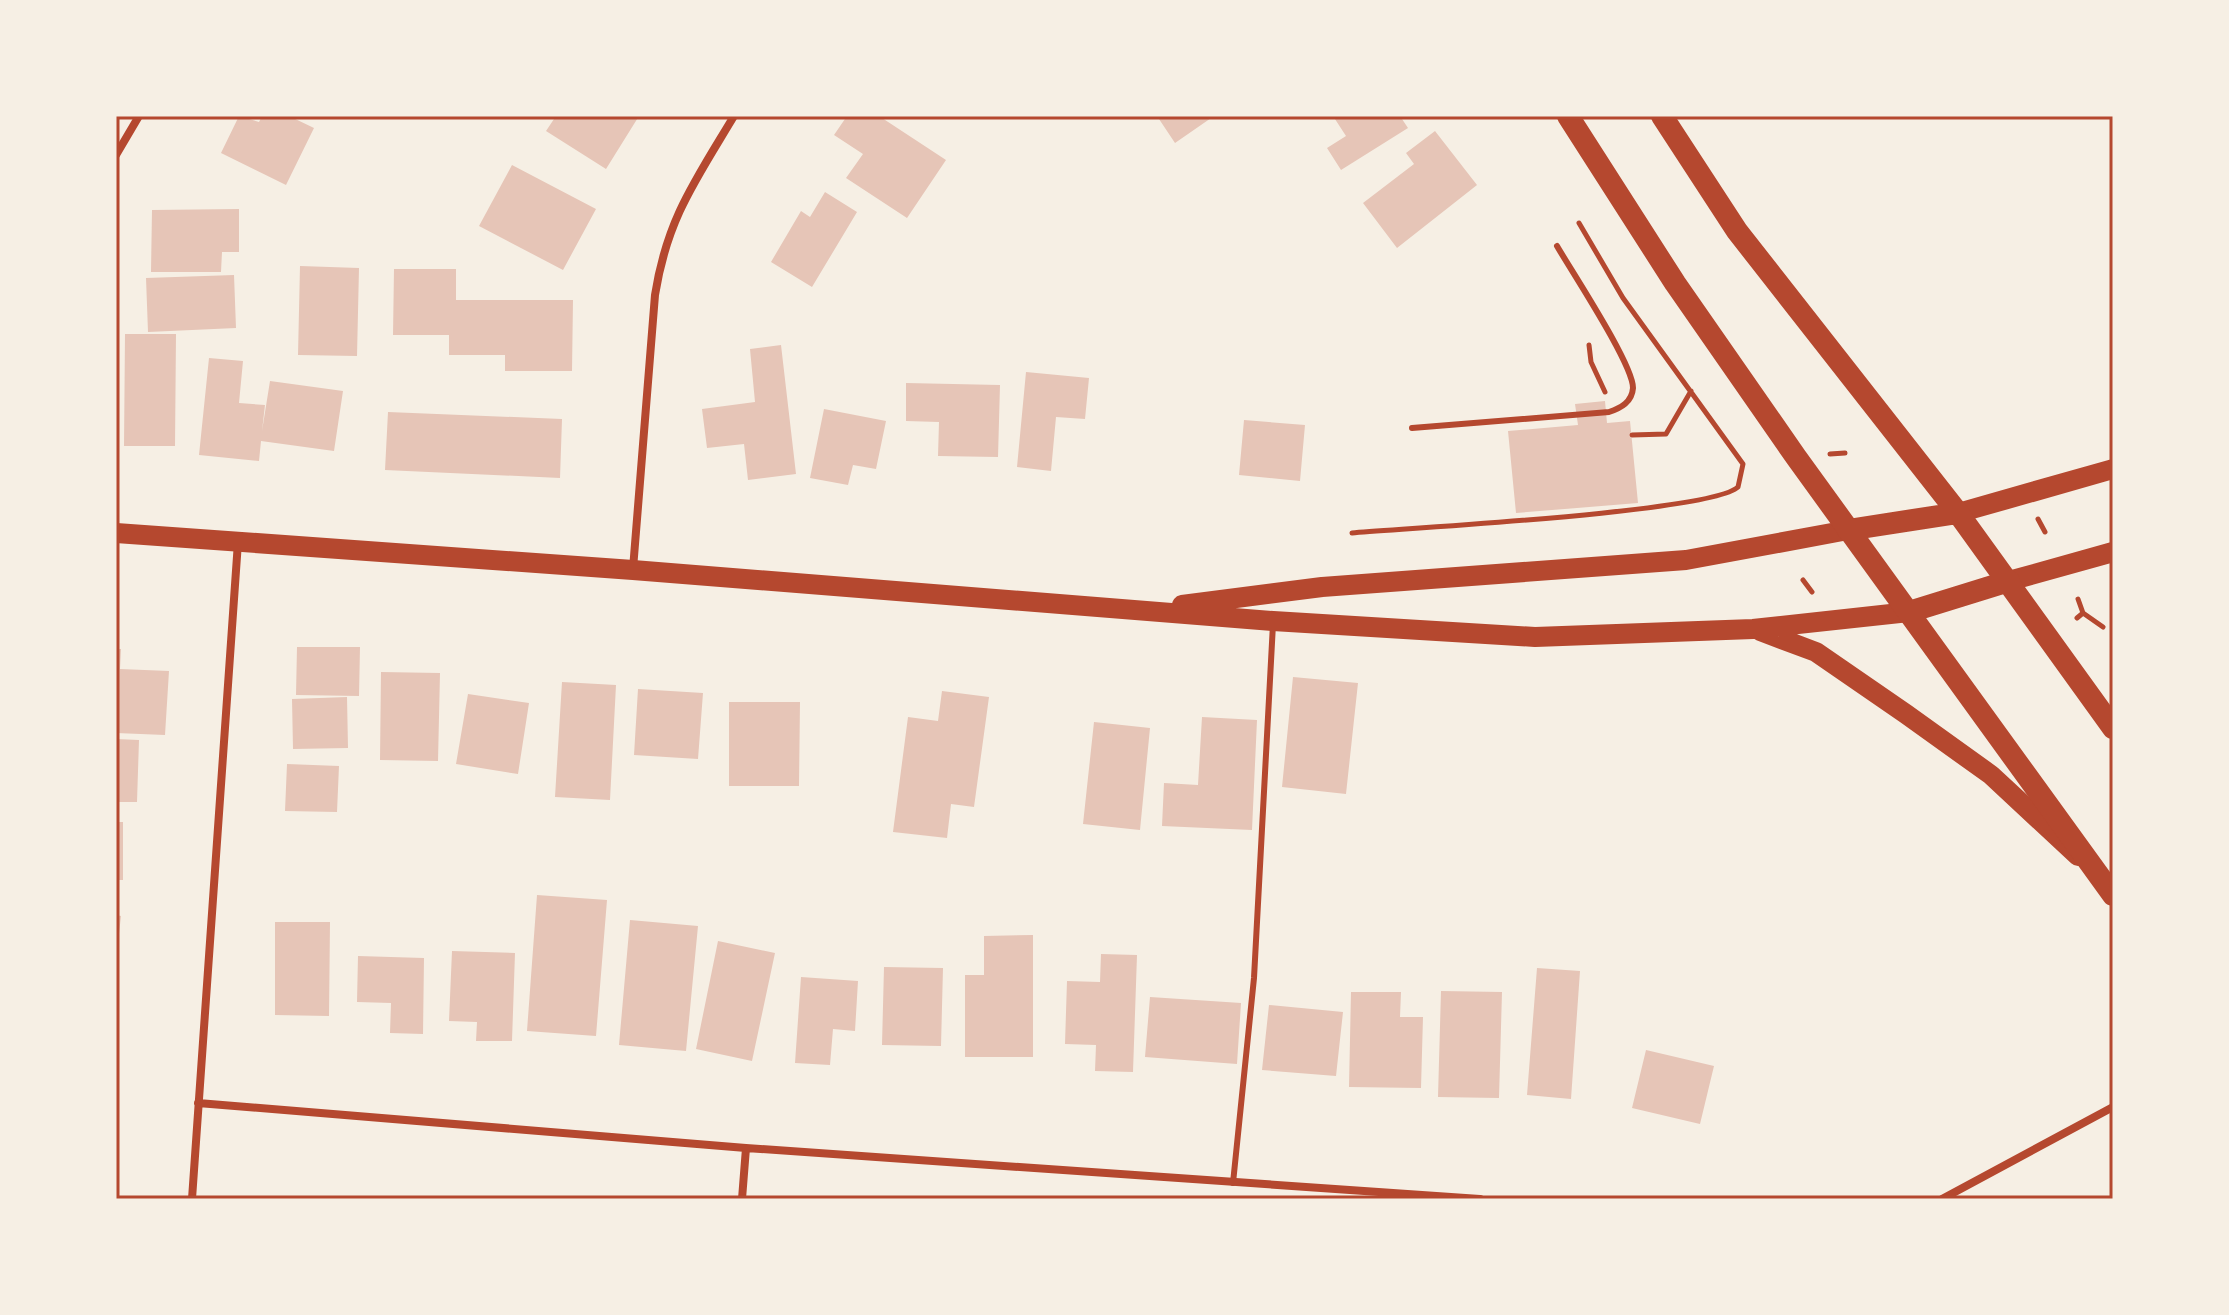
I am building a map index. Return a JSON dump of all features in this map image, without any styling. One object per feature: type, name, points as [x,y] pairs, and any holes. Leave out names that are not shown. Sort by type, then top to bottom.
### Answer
[{"type":"highway","points":[[1568,116],[1675,283],[1848,530],[2107,886]]},
{"type":"highway","points":[[1662,116],[1737,231],[1958,513],[2113,728]]},
{"type":"highway","points":[[1848,530],[1958,513]]},
{"type":"highway","points":[[1909,612],[2009,581]]},
{"type":"main road","points":[[1958,513],[2113,469]]},
{"type":"main road","points":[[1147,610],[1322,587],[1686,560],[1848,530]]},
{"type":"main road","points":[[116,533],[1273,621],[1535,637],[1753,629],[1909,612]]},
{"type":"main road","points":[[2009,581],[2113,552]]},
{"type":"main road","points":[[1753,629],[1816,652],[1991,775],[2107,886]]},
{"type":"street","points":[[116,155],[139,116]]},
{"type":"street","points":[[633,570],[655,295],[661,256],[675,214],[734,116]]},
{"type":"street","points":[[192,1199],[238,542]]},
{"type":"street","points":[[198,1103],[746,1148],[1480,1199]]},
{"type":"street","points":[[1942,1199],[2113,1107]]},
{"type":"street","points":[[742,1199],[746,1148]]},
{"type":"lane","points":[[1412,428],[1614,410],[1631,398],[1631,377],[1557,246]]},
{"type":"lane","points":[[1233,1183],[1254,978],[1273,621]]},
{"type":"path","points":[[1352,533],[1702,501],[1724,496],[1738,487],[1743,464],[1623,298],[1579,223]]},
{"type":"path","points":[[1589,344],[1591,362],[1614,410]]},
{"type":"path","points":[[1632,435],[1666,434],[1691,391]]},
{"type":"path","points":[[1803,580],[1815,596]]},
{"type":"path","points":[[2078,599],[2083,613],[2103,627]]},
{"type":"path","points":[[2077,618],[2083,613]]},
{"type":"building","points":[[239,116],[259,122],[262,116],[289,116],[314,128],[286,185],[221,153]]},
{"type":"building","points":[[556,116],[639,116],[606,169],[546,131]]},
{"type":"building","points":[[847,116],[879,116],[946,160],[907,218],[846,178],[863,154],[834,135]]},
{"type":"building","points":[[1157,116],[1214,116],[1175,143]]},
{"type":"building","points":[[1333,116],[1400,116],[1408,128],[1341,170],[1327,148],[1346,136]]},
{"type":"building","points":[[1435,131],[1477,185],[1397,248],[1363,203],[1414,164],[1406,153]]},
{"type":"building","points":[[512,165],[596,209],[563,270],[479,226]]},
{"type":"building","points":[[825,192],[857,212],[812,287],[771,262],[801,211],[810,217]]},
{"type":"building","points":[[239,209],[239,252],[222,252],[221,272],[151,272],[152,210]]},
{"type":"building","points":[[300,266],[359,268],[357,356],[298,355]]},
{"type":"building","points":[[394,269],[456,269],[456,300],[573,300],[572,371],[505,371],[505,355],[449,355],[449,335],[393,335]]},
{"type":"building","points":[[234,275],[236,328],[148,332],[146,278]]},
{"type":"building","points":[[125,334],[176,334],[175,446],[124,446]]},
{"type":"building","points":[[781,345],[796,474],[748,480],[744,444],[707,448],[702,409],[755,402],[750,349]]},
{"type":"building","points":[[209,358],[243,361],[239,403],[265,405],[262,431],[270,381],[343,391],[334,451],[261,441],[259,461],[199,455]]},
{"type":"building","points":[[1026,372],[1089,378],[1085,419],[1056,417],[1051,471],[1017,467]]},
{"type":"building","points":[[906,383],[1000,385],[998,457],[938,456],[939,422],[906,421]]},
{"type":"building","points":[[1605,401],[1607,423],[1630,421],[1638,503],[1516,513],[1508,431],[1578,425],[1575,404]]},
{"type":"building","points":[[824,409],[886,421],[876,469],[853,465],[848,485],[810,478]]},
{"type":"building","points":[[388,412],[562,419],[560,478],[385,470]]},
{"type":"building","points":[[1244,420],[1305,425],[1300,481],[1239,475]]},
{"type":"building","points":[[297,647],[360,647],[359,696],[296,695]]},
{"type":"building","points":[[116,649],[121,649],[120,669],[169,671],[165,735],[116,733]]},
{"type":"building","points":[[381,672],[440,673],[438,761],[380,760]]},
{"type":"building","points":[[1293,677],[1358,683],[1346,794],[1282,787]]},
{"type":"building","points":[[562,682],[616,685],[610,800],[555,797]]},
{"type":"building","points":[[638,689],[703,693],[698,759],[634,755]]},
{"type":"building","points":[[942,691],[989,697],[974,807],[951,804],[947,838],[893,832],[908,717],[938,721]]},
{"type":"building","points":[[468,694],[529,703],[518,774],[456,764]]},
{"type":"building","points":[[347,697],[348,748],[293,749],[292,699]]},
{"type":"building","points":[[729,702],[800,702],[799,786],[729,786]]},
{"type":"building","points":[[1202,717],[1257,720],[1252,830],[1162,826],[1164,783],[1198,785]]},
{"type":"building","points":[[1094,722],[1150,728],[1140,830],[1083,824]]},
{"type":"building","points":[[116,739],[139,740],[137,802],[116,802]]},
{"type":"building","points":[[287,764],[339,766],[337,812],[285,811]]},
{"type":"building","points":[[116,822],[123,822],[123,880],[116,880]]},
{"type":"building","points":[[537,895],[607,900],[596,1036],[527,1031]]},
{"type":"building","points":[[116,915],[121,916],[118,942],[116,942]]},
{"type":"building","points":[[630,920],[698,926],[686,1051],[619,1045]]},
{"type":"building","points":[[275,922],[330,922],[329,1016],[275,1015]]},
{"type":"building","points":[[1033,935],[1033,1057],[965,1057],[965,975],[984,975],[984,936]]},
{"type":"building","points":[[718,941],[775,953],[752,1061],[696,1049]]},
{"type":"building","points":[[452,951],[515,953],[512,1041],[476,1041],[477,1022],[449,1021]]},
{"type":"building","points":[[1101,954],[1137,955],[1133,1072],[1095,1071],[1096,1045],[1065,1044],[1067,981],[1100,982]]},
{"type":"building","points":[[358,956],[424,958],[423,1034],[390,1033],[391,1003],[357,1002]]},
{"type":"building","points":[[884,967],[943,968],[941,1046],[882,1045]]},
{"type":"building","points":[[1537,968],[1580,971],[1571,1099],[1527,1095]]},
{"type":"building","points":[[801,977],[858,981],[855,1031],[833,1029],[830,1065],[795,1063]]},
{"type":"building","points":[[1441,991],[1502,992],[1499,1098],[1438,1097]]},
{"type":"building","points":[[1351,992],[1401,992],[1400,1017],[1423,1017],[1421,1088],[1349,1087]]},
{"type":"building","points":[[1150,997],[1241,1003],[1237,1064],[1145,1057]]},
{"type":"building","points":[[1269,1005],[1343,1012],[1336,1076],[1262,1070]]},
{"type":"building","points":[[1646,1050],[1714,1066],[1700,1124],[1632,1108]]}]
